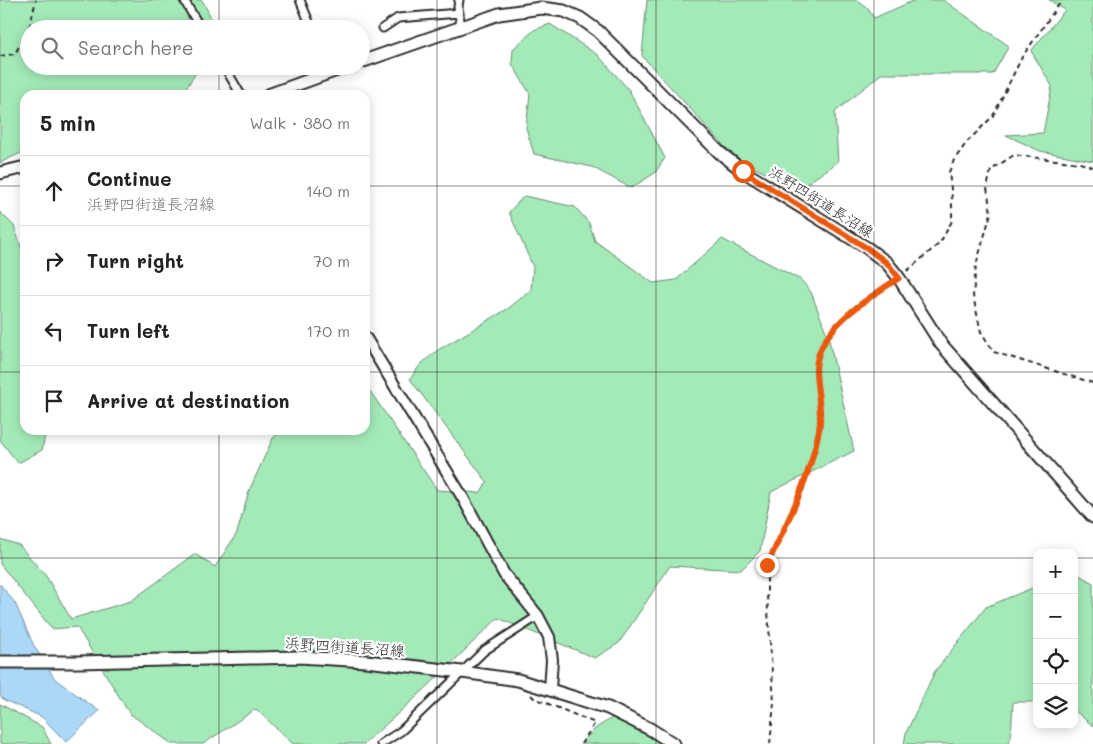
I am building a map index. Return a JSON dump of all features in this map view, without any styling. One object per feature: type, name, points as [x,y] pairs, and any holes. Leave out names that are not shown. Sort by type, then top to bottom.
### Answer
[{"type":"main road","name":"浜野四街道長沼線","points":[[370,59],[499,14],[541,8],[564,11],[580,18],[598,31],[719,152],[743,171],[867,248],[887,263],[899,278],[941,344],[1093,517]]},
{"type":"main road","points":[[280,90],[315,75]]},
{"type":"main road","points":[[0,173],[20,168]]},
{"type":"main road","name":"浜野四街道長沼線","points":[[0,662],[299,657],[366,660],[518,680],[550,688],[608,708],[650,729],[674,744]]},
{"type":"street","points":[[184,0],[196,20]]},
{"type":"street","points":[[300,0],[308,20]]},
{"type":"street","points":[[459,0],[461,27]]},
{"type":"street","points":[[383,28],[398,18],[459,13]]},
{"type":"street","points":[[229,75],[238,90]]},
{"type":"street","points":[[370,345],[463,498],[504,574],[538,616],[549,637],[552,660],[550,688]]},
{"type":"street","points":[[381,744],[401,732],[485,650],[538,616]]},
{"type":"path","points":[[31,20],[36,0]]},
{"type":"path","points":[[770,744],[774,702],[767,565],[803,488],[820,429],[816,368],[823,342],[858,306],[899,278],[940,243],[952,221],[949,172],[954,160],[967,142],[993,116],[1022,57],[1062,0]]},
{"type":"path","points":[[0,56],[15,54],[20,44]]},
{"type":"path","points":[[1093,167],[1080,163],[1014,155],[991,170],[987,188],[992,213],[976,265],[973,296],[981,332],[994,352],[1093,383]]},
{"type":"path","points":[[518,680],[534,698],[594,723],[581,744]]},
{"type":"green space","points":[[0,0],[202,0],[212,20],[20,20],[20,75],[194,75],[185,90],[20,90],[20,153],[0,163]]},
{"type":"green space","points":[[647,0],[857,0],[868,9],[874,18],[915,0],[943,0],[1009,46],[993,74],[881,74],[835,112],[838,162],[799,189],[736,159],[642,56]]},
{"type":"green space","points":[[1049,0],[1093,0],[1093,161],[1040,151],[1006,135],[1043,133],[1052,86],[1031,51],[1065,10]]},
{"type":"green space","points":[[550,24],[598,55],[629,90],[665,158],[655,173],[631,188],[592,167],[534,154],[526,128],[530,94],[512,64],[513,49],[534,30]]},
{"type":"green space","points":[[524,196],[575,207],[589,223],[595,241],[653,283],[676,280],[722,239],[801,280],[811,292],[829,340],[854,451],[771,492],[760,551],[741,570],[670,566],[619,643],[595,658],[498,618],[423,691],[364,744],[293,744],[256,709],[203,744],[172,744],[129,713],[77,627],[52,629],[0,564],[0,539],[19,545],[46,576],[71,619],[131,601],[195,554],[215,567],[237,533],[249,491],[273,438],[276,435],[370,435],[370,391],[437,490],[480,493],[487,482],[410,379],[421,364],[438,350],[509,308],[531,290],[533,267],[509,212]]},
{"type":"green space","points":[[0,212],[14,226],[20,243],[20,435],[45,435],[42,450],[18,463],[0,440]]},
{"type":"green space","points":[[1078,574],[1093,583],[1093,726],[1078,713]]},
{"type":"green space","points":[[1033,588],[1033,702],[1013,702],[1011,737],[1007,744],[904,744],[906,733],[935,671],[986,607]]},
{"type":"green space","points":[[0,704],[42,727],[51,744],[0,744]]},
{"type":"green space","points":[[623,711],[676,744],[580,744],[596,728]]},
{"type":"water","points":[[0,584],[15,603],[34,646],[55,679],[99,711],[66,742],[42,717],[4,700],[0,696]]},
{"type":"route","points":[[743,171],[867,248],[887,263],[899,278],[858,306],[823,342],[816,368],[820,429],[803,488],[767,565]]}]
